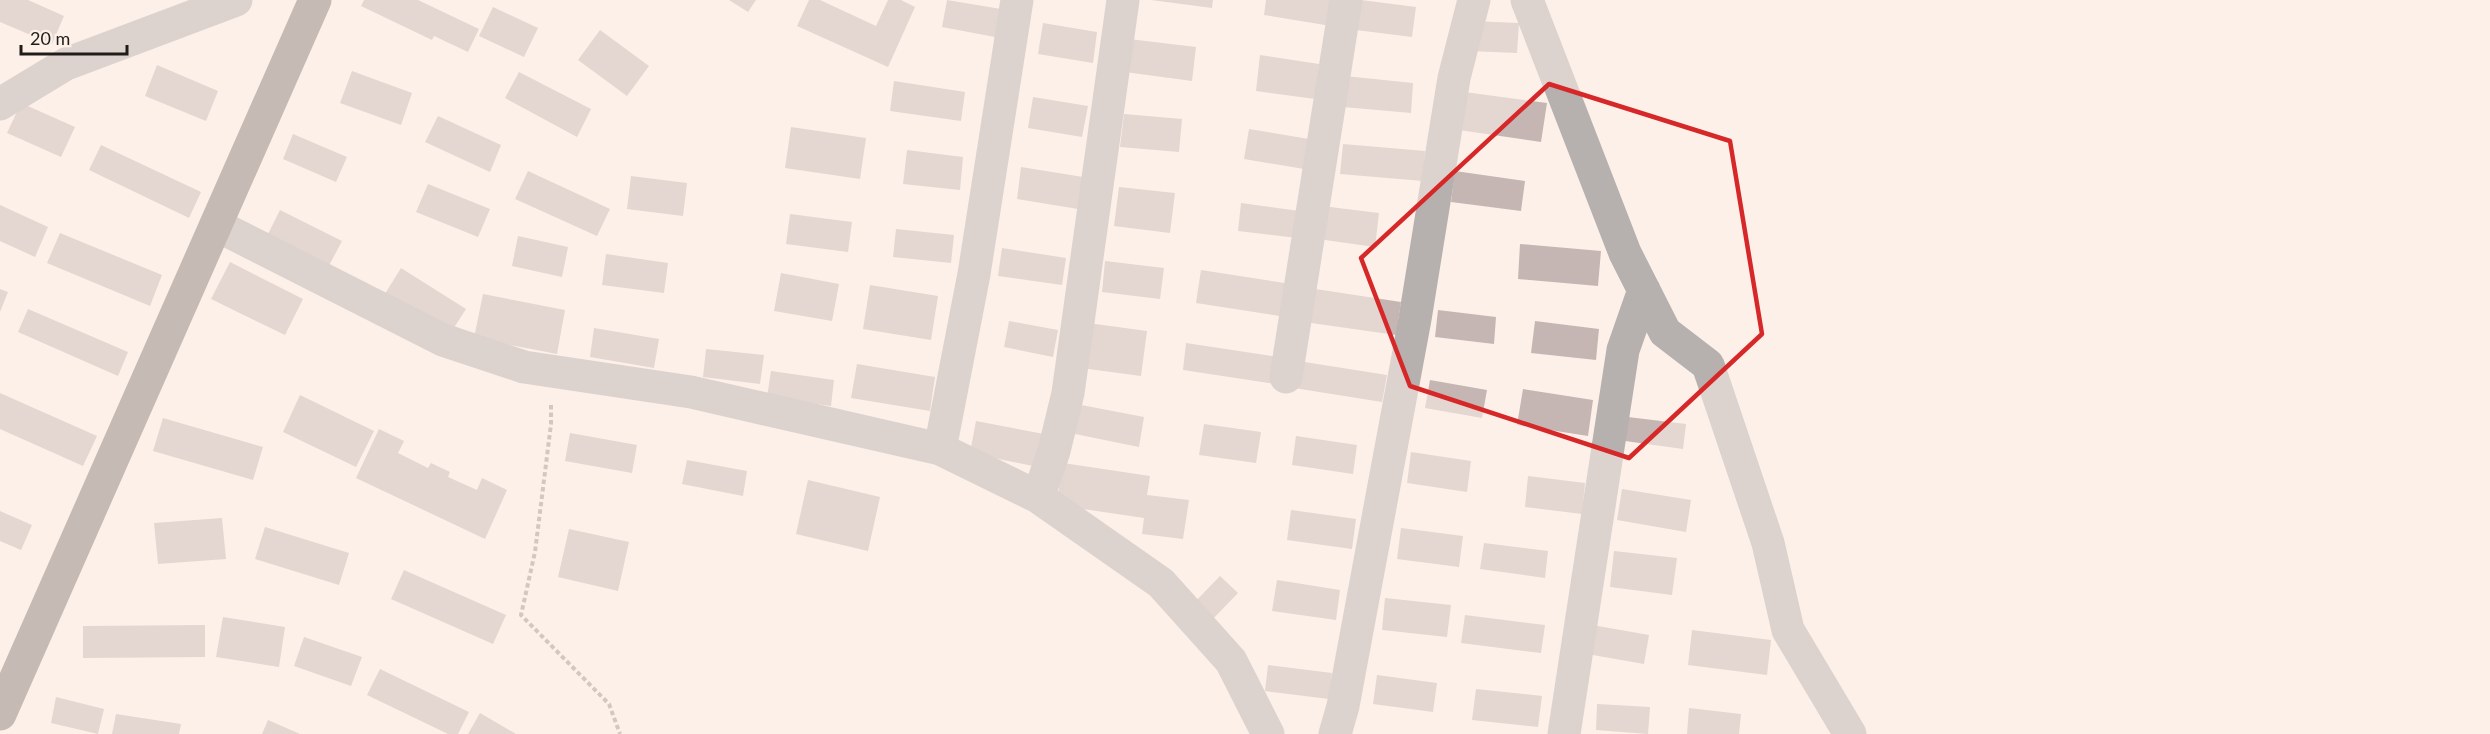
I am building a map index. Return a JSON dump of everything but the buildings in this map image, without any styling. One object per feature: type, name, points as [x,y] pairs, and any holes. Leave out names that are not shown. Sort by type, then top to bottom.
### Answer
[{"type":"main road","points":[[0,714],[315,0]]},
{"type":"street","points":[[0,104],[66,64],[236,0]]},
{"type":"street","points":[[940,449],[974,274],[1017,0]]},
{"type":"street","points":[[1038,497],[1054,451],[1068,393],[1123,0]]},
{"type":"street","points":[[1286,377],[1346,0]]},
{"type":"street","points":[[1335,734],[1343,706],[1415,319],[1454,78],[1474,0]]},
{"type":"street","points":[[1527,0],[1625,253],[1665,332],[1708,365],[1768,543],[1788,630],[1850,734]]},
{"type":"street","points":[[216,225],[443,340],[524,367],[691,392],[940,449],[1038,497],[1161,583],[1231,661],[1268,734]]},
{"type":"street","points":[[1564,734],[1623,350],[1644,290]]},
{"type":"path","points":[[550,371],[549,436],[535,552],[521,615],[609,704],[620,734]]},
{"type":"highlighted area","points":[[1549,84],[1730,141],[1762,334],[1629,458],[1410,386],[1361,258]]}]
